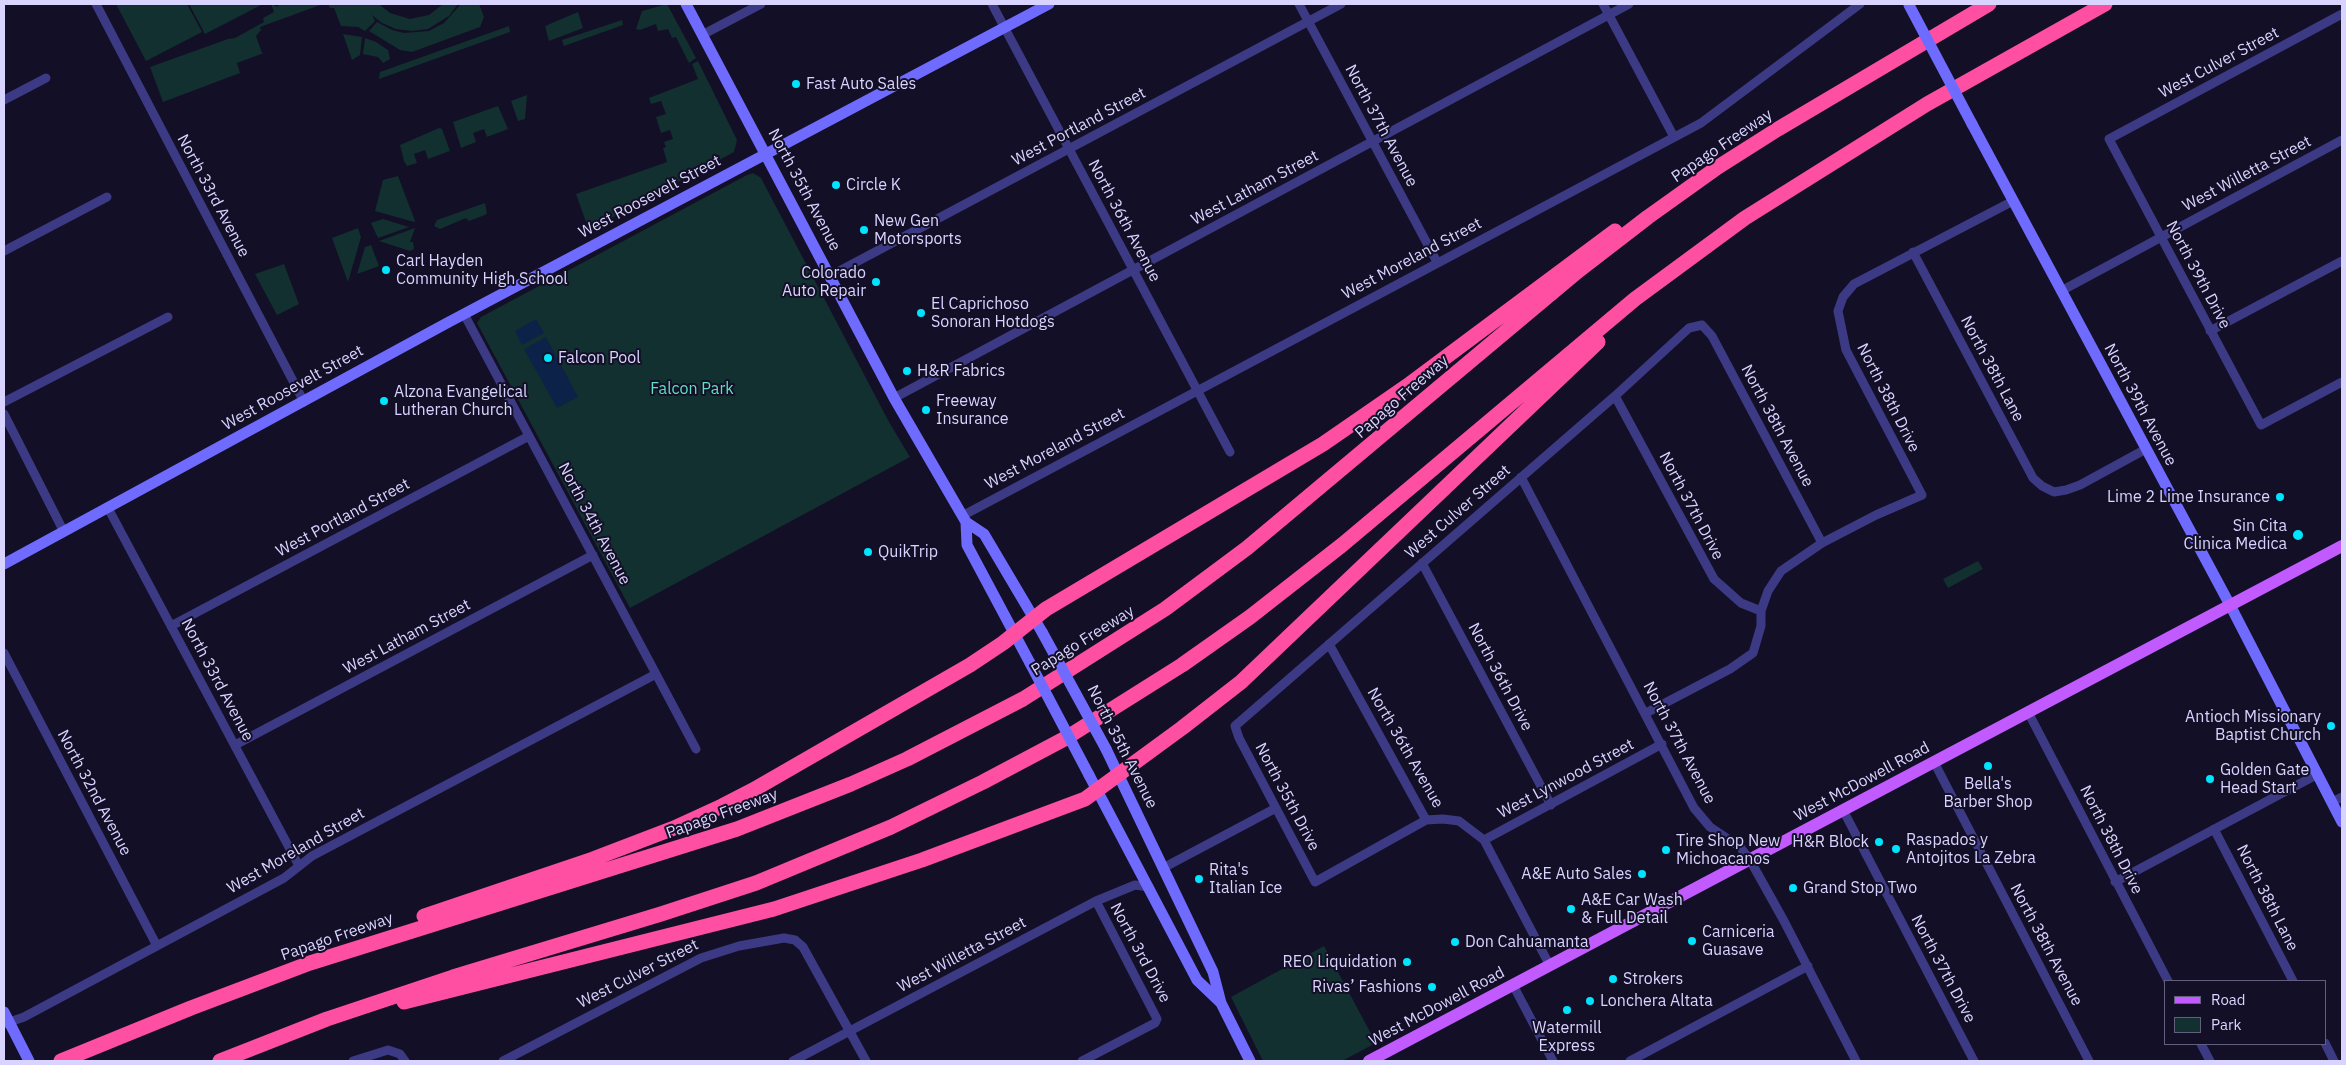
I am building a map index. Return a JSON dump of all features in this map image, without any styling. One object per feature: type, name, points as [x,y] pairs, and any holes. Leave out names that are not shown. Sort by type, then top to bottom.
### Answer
[{"type":"highway","name":"Papago Freeway","points":[[61,1061],[191,1008],[310,963],[737,829],[851,784],[907,759],[1023,699],[1165,609],[1248,548],[1578,271],[1718,167],[1892,60],[1989,4]]},
{"type":"highway","points":[[220,1061],[327,1020],[535,950],[636,922],[756,883],[891,827],[984,782],[1066,738],[1182,666],[1250,617],[1342,545],[1635,299],[1745,218],[1834,160],[1927,104],[2105,4]]},
{"type":"highway","points":[[310,963],[425,916],[593,859],[674,828],[753,790],[970,665],[1018,640],[1034,618],[1046,609],[1323,444],[1492,324],[1598,242],[1718,167]]},
{"type":"highway","points":[[327,1020],[459,990],[540,966],[666,937],[774,909],[922,860],[1085,798],[1097,790],[1117,768],[1241,682],[1606,334],[1704,248]]},
{"type":"main road","name":"West McDowell Road","points":[[1369,1061],[2342,546]]},
{"type":"street","name":"North 33rd Avenue","points":[[96,4],[304,402]]},
{"type":"street","name":"North 35th Avenue","points":[[686,4],[894,398],[964,519],[968,545],[1197,980],[1221,1004]]},
{"type":"street","points":[[702,35],[761,4]]},
{"type":"street","name":"North 36th Avenue","points":[[992,4],[1230,452]]},
{"type":"street","name":"West Roosevelt Street","points":[[4,564],[464,314],[1049,4]]},
{"type":"street","name":"North 37th Avenue","points":[[1299,4],[1437,262]]},
{"type":"street","name":"West Portland Street","points":[[830,276],[1342,4]]},
{"type":"street","points":[[1603,4],[1674,138]]},
{"type":"street","name":"West Latham Street","points":[[894,398],[1629,4]]},
{"type":"street","name":"West Moreland Street","points":[[964,519],[1437,262],[1674,138],[1718,112],[1860,4]]},
{"type":"street","name":"North 39th Avenue","points":[[1909,4],[2230,605],[2318,774],[2337,800],[2342,822]]},
{"type":"street","name":"West Culver Street","points":[[2109,139],[2342,14]]},
{"type":"street","points":[[4,100],[46,78]]},
{"type":"street","name":"North 39th Drive","points":[[2109,139],[2261,425],[2342,382]]},
{"type":"street","name":"West Willetta Street","points":[[2061,291],[2342,140]]},
{"type":"street","points":[[4,250],[107,198]]},
{"type":"street","points":[[1913,252],[2013,201]]},
{"type":"street","name":"North 38th Drive","points":[[1822,543],[1876,515],[1922,495],[1846,350],[1838,311],[1843,297],[1854,284],[1913,252]]},
{"type":"street","name":"North 38th Lane","points":[[1913,252],[2033,478],[2042,486],[2054,492],[2080,485],[2146,449]]},
{"type":"street","points":[[2210,331],[2342,261]]},
{"type":"street","name":"North 34th Avenue","points":[[464,314],[696,749]]},
{"type":"street","points":[[4,402],[168,317]]},
{"type":"street","name":"West Culver Street","points":[[1235,726],[1615,396],[1689,328],[1702,325]]},
{"type":"street","name":"North 38th Avenue","points":[[1702,325],[1712,336],[1822,543]]},
{"type":"street","name":"North 37th Drive","points":[[1615,396],[1714,579],[1741,603],[1761,611]]},
{"type":"street","points":[[4,414],[64,532]]},
{"type":"street","name":"West Portland Street","points":[[171,626],[530,436]]},
{"type":"street","name":"North 37th Avenue","points":[[1521,477],[1646,713],[1689,799],[1702,819],[1718,834],[1740,847],[1750,860],[1808,966],[1855,1061]]},
{"type":"street","name":"North 33rd Avenue","points":[[108,508],[299,866]]},
{"type":"street","name":"North 35th Avenue","points":[[964,519],[984,534],[1042,632],[1117,768],[1213,972],[1221,1004],[1250,1061]]},
{"type":"street","points":[[1646,713],[1723,673],[1753,653],[1761,626],[1761,611],[1768,591],[1781,571],[1822,543]]},
{"type":"street","name":"West Latham Street","points":[[235,745],[593,555]]},
{"type":"street","name":"North 36th Drive","points":[[1422,563],[1551,805]]},
{"type":"street","name":"North 36th Avenue","points":[[1329,644],[1426,820],[1443,819],[1458,821],[1484,840],[1550,966]]},
{"type":"street","name":"North 32nd Avenue","points":[[4,653],[157,946]]},
{"type":"street","name":"West Moreland Street","points":[[6,1019],[24,1017],[284,878],[312,856],[656,674]]},
{"type":"street","name":"North 38th Drive","points":[[2028,712],[2167,980]]},
{"type":"street","name":"North 35th Drive","points":[[1235,726],[1239,738],[1315,882],[1426,820]]},
{"type":"street","name":"West Lynwood Street","points":[[1484,840],[1662,744]]},
{"type":"street","name":"North 38th Avenue","points":[[1934,762],[2089,1061]]},
{"type":"street","points":[[2115,882],[2318,774]]},
{"type":"street","points":[[1163,868],[1276,808]]},
{"type":"street","name":"North 37th Drive","points":[[1843,810],[1974,1061]]},
{"type":"street","name":"North 38th Lane","points":[[2214,829],[2292,980]]},
{"type":"street","name":"West Willetta Street","points":[[792,1061],[1096,901],[1135,886],[1149,887]]},
{"type":"street","name":"North 3rd Drive","points":[[1082,1061],[1155,1023],[1157,1019],[1096,901]]},
{"type":"street","name":"West Culver Street","points":[[503,1061],[701,958],[739,946],[784,938],[795,940],[803,947],[850,1031]]},
{"type":"street","points":[[1630,1061],[1808,966]]},
{"type":"street","points":[[1512,985],[1552,1061]]},
{"type":"street","points":[[6,1019],[29,1061]]},
{"type":"street","points":[[850,1031],[866,1061]]},
{"type":"street","points":[[2326,1044],[2334,1061]]},
{"type":"street","points":[[2202,1045],[2210,1061]]},
{"type":"street","points":[[353,1061],[388,1050],[402,1058]]},
{"type":"green space","points":[[116,4],[187,4],[202,32],[146,61]]},
{"type":"green space","points":[[189,4],[263,4],[205,34]]},
{"type":"green space","points":[[271,4],[278,7],[279,4],[323,4],[260,27],[261,30],[256,36],[262,53],[264,53],[237,63],[240,73],[163,102],[150,67],[235,38],[264,22],[263,18],[274,12]]},
{"type":"green space","points":[[328,4],[379,4],[390,13],[410,19],[429,15],[443,4],[458,4],[449,16],[428,29],[412,31],[396,29],[382,23],[372,15],[375,21],[365,31],[358,27],[341,26],[334,8],[330,8]]},
{"type":"green space","points":[[461,4],[479,4],[484,17],[480,27],[412,52],[400,50],[369,31],[377,22],[392,30],[404,33],[429,31],[444,23]]},
{"type":"green space","points":[[667,4],[696,58],[689,63],[676,37],[672,38],[668,29],[658,31],[656,24],[640,30],[636,29],[642,11]]},
{"type":"green space","points":[[578,12],[583,28],[549,41],[545,26]]},
{"type":"green space","points":[[622,20],[623,25],[564,46],[562,40]]},
{"type":"green space","points":[[509,26],[510,32],[379,79],[380,72]]},
{"type":"green space","points":[[343,34],[362,37],[360,55],[352,60]]},
{"type":"green space","points":[[365,38],[376,42],[388,50],[390,59],[383,63],[378,57],[363,54]]},
{"type":"green space","points":[[698,61],[737,140],[734,152],[591,229],[586,222],[576,194],[667,162],[663,148],[666,147],[664,142],[673,139],[670,130],[661,133],[656,117],[666,114],[661,101],[651,104],[649,98],[698,79],[692,64]]},
{"type":"green space","points":[[527,95],[525,119],[518,121],[511,101]]},
{"type":"green space","points":[[498,106],[508,129],[487,137],[484,129],[473,133],[476,142],[461,148],[453,122]]},
{"type":"green space","points":[[439,128],[442,129],[450,151],[428,159],[425,150],[414,154],[417,163],[407,166],[400,145]]},
{"type":"green space","name":"Falcon Park","points":[[753,173],[761,178],[889,422],[910,457],[630,608],[477,323],[481,317]]},
{"type":"green space","points":[[398,176],[414,222],[375,211],[383,180]]},
{"type":"green space","points":[[485,203],[487,213],[485,215],[469,221],[466,218],[440,229],[434,226],[437,220]]},
{"type":"green space","points":[[383,219],[409,227],[378,238],[371,223]]},
{"type":"green space","points":[[358,228],[361,237],[348,282],[332,238]]},
{"type":"green space","points":[[415,228],[410,242],[413,242],[414,249],[410,251],[379,241]]},
{"type":"green space","points":[[371,245],[379,266],[357,274],[365,247]]},
{"type":"green space","points":[[284,264],[299,304],[277,315],[255,274]]},
{"type":"green space","points":[[1978,561],[1983,569],[1948,588],[1943,579]]},
{"type":"green space","points":[[1324,946],[1376,1043],[1342,1061],[1263,1061],[1231,997]]},
{"type":"water","points":[[536,319],[544,333],[522,345],[515,331]]},
{"type":"water","points":[[546,337],[578,397],[557,408],[524,349]]},
{"type":"place","name":"Fast Auto Sales","points":[[796,84]]},
{"type":"place","name":"Circle K","points":[[836,185]]},
{"type":"place","name":"New Gen Motorsports","points":[[864,230]]},
{"type":"place","name":"Carl Hayden Community High School","points":[[386,270]]},
{"type":"place","name":"Colorado Auto Repair","points":[[876,282]]},
{"type":"place","name":"El Caprichoso Sonoran Hotdogs","points":[[921,313]]},
{"type":"place","name":"Falcon Pool","points":[[548,358]]},
{"type":"place","name":"H&R Fabrics","points":[[907,371]]},
{"type":"place","name":"Alzona Evangelical Lutheran Church","points":[[384,401]]},
{"type":"place","name":"Freeway Insurance","points":[[926,410]]},
{"type":"place","name":"Lime 2 Lime Insurance","points":[[2280,497]]},
{"type":"place","name":"Sin Cita Clinica Medica","points":[[2298,535]]},
{"type":"place","name":"QuikTrip","points":[[868,552]]},
{"type":"place","name":"Antioch Missionary Baptist Church","points":[[2331,726]]},
{"type":"place","name":"Bella's Barber Shop","points":[[1988,766]]},
{"type":"place","name":"Golden Gate Head Start","points":[[2210,779]]},
{"type":"place","name":"H&R Block","points":[[1879,842]]},
{"type":"place","name":"Raspados y Antojitos La Zebra","points":[[1896,849]]},
{"type":"place","name":"Tire Shop New Michoacanos","points":[[1666,850]]},
{"type":"place","name":"A&E Auto Sales","points":[[1642,874]]},
{"type":"place","name":"Rita's Italian Ice","points":[[1199,879]]},
{"type":"place","name":"Grand Stop Two","points":[[1793,888]]},
{"type":"place","name":"A&E Car Wash & Full Detail","points":[[1571,909]]},
{"type":"place","name":"Carniceria Guasave","points":[[1692,941]]},
{"type":"place","name":"Don Cahuamanta","points":[[1455,942]]},
{"type":"place","name":"REO Liquidation","points":[[1407,962]]},
{"type":"place","name":"Strokers","points":[[1613,979]]},
{"type":"place","name":"Rivas’ Fashions","points":[[1432,987]]},
{"type":"place","name":"Lonchera Altata","points":[[1590,1001]]},
{"type":"place","name":"Watermill Express","points":[[1567,1010]]}]
